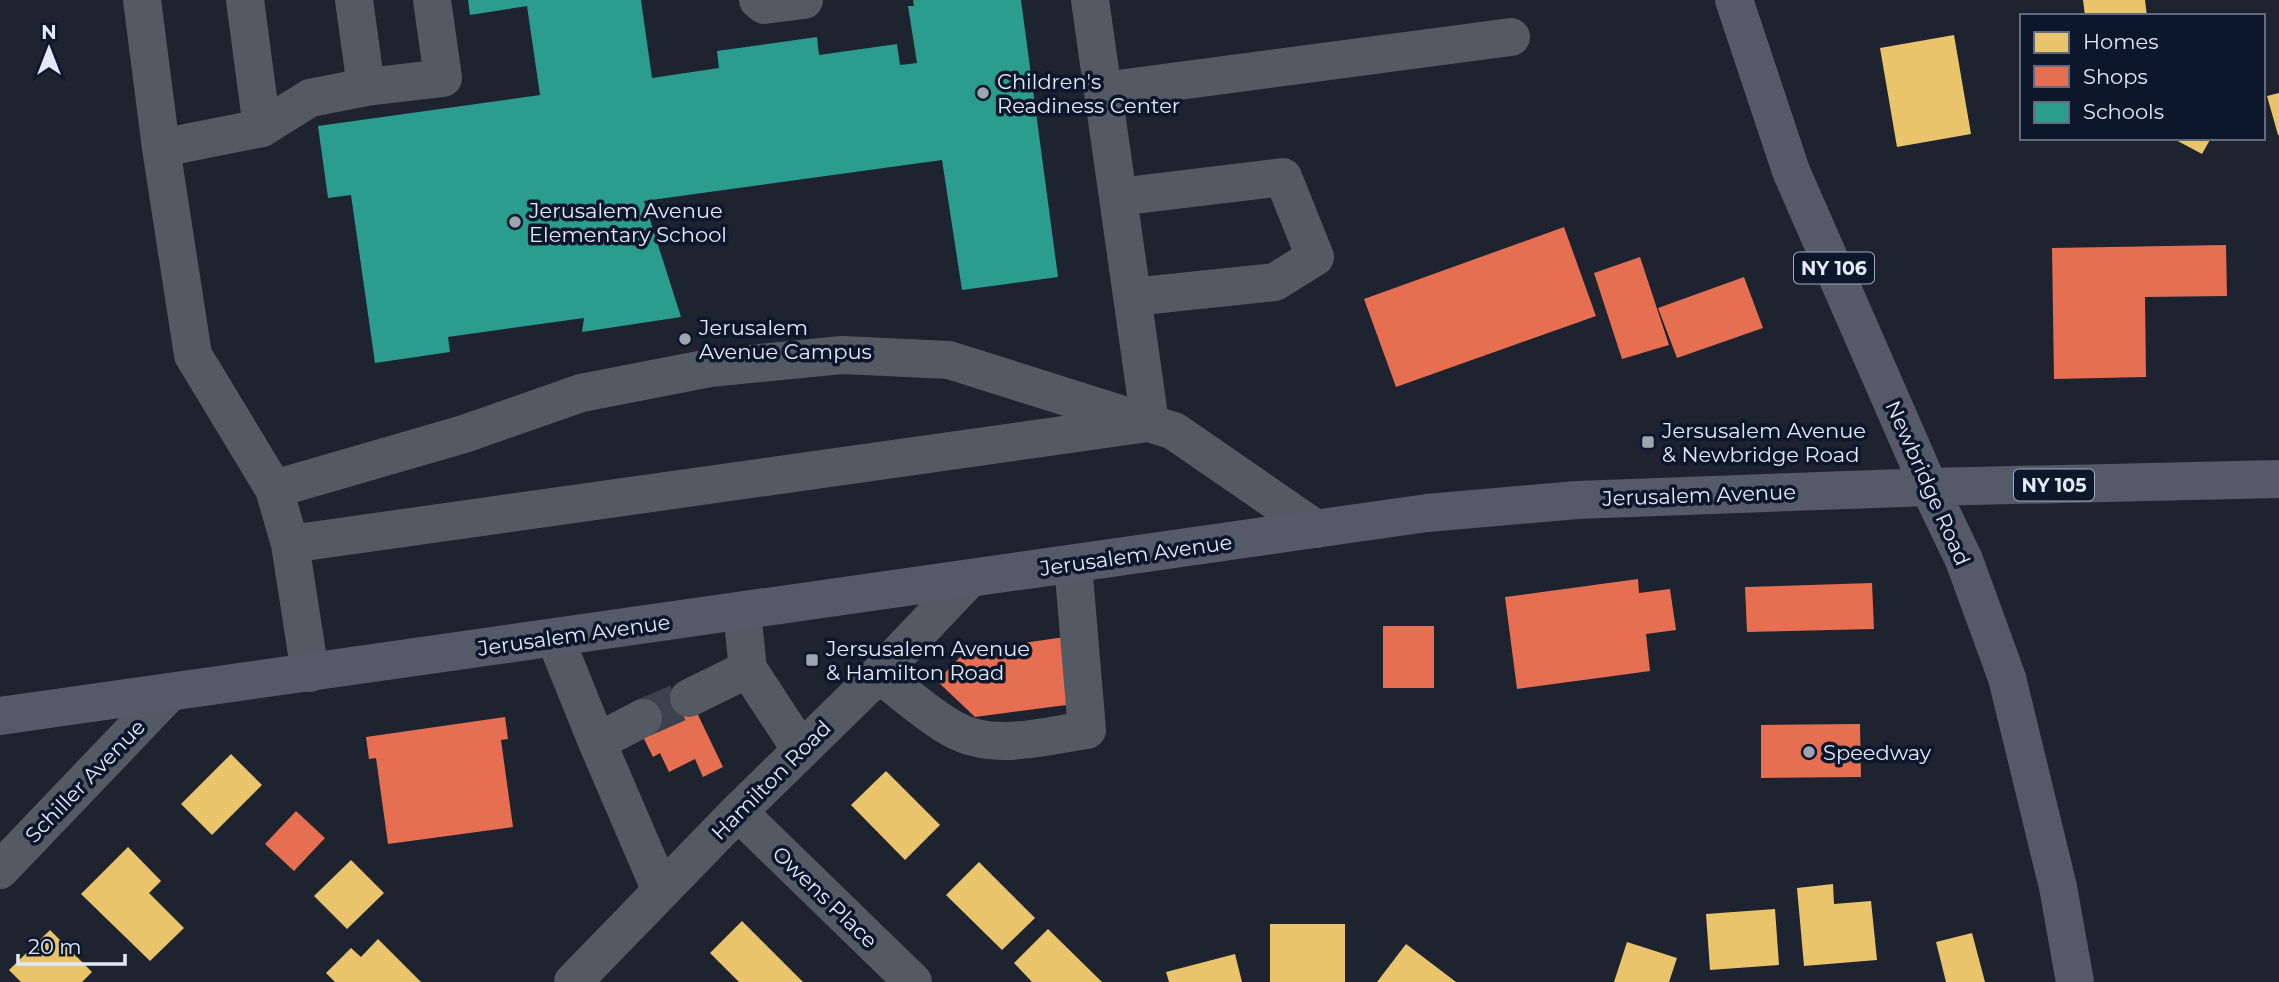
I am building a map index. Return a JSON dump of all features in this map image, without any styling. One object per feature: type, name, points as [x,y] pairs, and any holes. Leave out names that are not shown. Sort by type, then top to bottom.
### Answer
[{"type":"main road","name":"Newbridge Road","points":[[1734,0],[1791,171],[1929,487],[1964,560],[2007,678],[2058,887],[2075,982]]},
{"type":"main road","name":"Jerusalem Avenue","points":[[0,716],[1427,513],[1577,500],[1929,487],[2279,479]]},
{"type":"street","points":[[142,0],[160,148],[193,355],[274,489],[290,544],[310,673]]},
{"type":"street","points":[[245,0],[262,128]]},
{"type":"street","points":[[354,0],[366,87]]},
{"type":"street","points":[[160,148],[262,128],[310,99],[366,87],[443,78],[432,0]]},
{"type":"street","points":[[758,0],[764,5],[804,0]]},
{"type":"street","points":[[1090,0],[1150,423]]},
{"type":"street","points":[[1103,91],[1511,37]]},
{"type":"street","points":[[1118,197],[1283,177],[1315,257],[1275,282],[1132,297]]},
{"type":"street","points":[[274,489],[464,434],[581,393],[710,368],[842,355],[949,360],[1174,431],[1315,529]]},
{"type":"street","points":[[290,544],[1150,423]]},
{"type":"street","points":[[879,674],[954,730],[981,740],[1010,742],[1087,730],[1073,564]]},
{"type":"street","name":"Hamilton Road","points":[[573,982],[970,579]]},
{"type":"street","points":[[742,611],[748,669],[801,750]]},
{"type":"street","points":[[555,638],[661,891]]},
{"type":"street","points":[[690,698],[748,669]]},
{"type":"street","name":"Schiller Avenue","points":[[0,870],[170,692]]},
{"type":"street","points":[[597,742],[643,718]]},
{"type":"street","name":"Owens Place","points":[[738,812],[913,982]]},
{"type":"building: Homes","points":[[2083,0],[2145,0],[2147,14],[2085,14]]},
{"type":"building: Homes","points":[[1954,35],[1971,134],[1897,147],[1880,48]]},
{"type":"building: Homes","points":[[2279,93],[2279,135],[2278,135],[2267,96]]},
{"type":"building: Homes","points":[[2176,140],[2210,140],[2202,154]]},
{"type":"building: Homes","points":[[231,754],[262,785],[212,835],[181,804]]},
{"type":"building: Homes","points":[[886,771],[940,825],[905,860],[851,805]]},
{"type":"building: Homes","points":[[128,847],[161,881],[149,893],[184,928],[150,961],[81,894]]},
{"type":"building: Homes","points":[[351,860],[384,893],[347,929],[314,896]]},
{"type":"building: Homes","points":[[979,862],[1035,918],[1002,950],[946,895]]},
{"type":"building: Homes","points":[[1833,884],[1834,904],[1871,901],[1877,960],[1804,966],[1797,888]]},
{"type":"building: Homes","points":[[1775,909],[1779,965],[1710,970],[1706,914]]},
{"type":"building: Homes","points":[[742,921],[803,982],[739,982],[710,953]]},
{"type":"building: Homes","points":[[1270,924],[1345,924],[1345,982],[1270,982]]},
{"type":"building: Homes","points":[[1048,929],[1102,982],[1032,982],[1014,963]]},
{"type":"building: Homes","points":[[50,930],[92,972],[82,982],[21,982],[9,970]]},
{"type":"building: Homes","points":[[1972,933],[1985,982],[1946,982],[1936,942]]},
{"type":"building: Homes","points":[[378,939],[421,982],[335,982],[326,973],[351,948],[361,957]]},
{"type":"building: Homes","points":[[1627,942],[1677,958],[1669,982],[1614,982]]},
{"type":"building: Homes","points":[[1406,944],[1456,982],[1377,982]]},
{"type":"building: Homes","points":[[1235,954],[1242,982],[1169,982],[1166,972]]},
{"type":"building: Shops","points":[[1564,227],[1596,316],[1396,387],[1364,299]]},
{"type":"building: Shops","points":[[2226,245],[2227,296],[2145,297],[2146,377],[2054,379],[2052,248]]},
{"type":"building: Shops","points":[[1640,257],[1669,345],[1622,359],[1594,273]]},
{"type":"building: Shops","points":[[1744,277],[1763,328],[1677,358],[1658,308]]},
{"type":"building: Shops","points":[[1638,579],[1639,593],[1670,589],[1676,630],[1646,634],[1650,671],[1517,689],[1505,597]]},
{"type":"building: Shops","points":[[1872,583],[1874,629],[1747,632],[1745,587]]},
{"type":"building: Shops","points":[[1383,626],[1434,626],[1434,688],[1383,688]]},
{"type":"building: Shops","points":[[1065,637],[1074,704],[975,717],[937,681],[966,651]]},
{"type":"building: Shops","points":[[686,690],[723,767],[703,777],[695,759],[669,772],[660,753],[653,757],[643,737],[640,712]]},
{"type":"building: Shops","points":[[505,717],[508,739],[501,740],[513,827],[388,844],[376,758],[369,759],[366,737]]},
{"type":"building: Shops","points":[[1860,724],[1861,777],[1761,778],[1761,725]]},
{"type":"building: Shops","points":[[296,811],[325,838],[294,871],[265,844]]},
{"type":"building: Schools","points":[[468,0],[641,0],[652,78],[719,68],[717,51],[817,37],[819,55],[897,44],[900,65],[917,63],[908,6],[914,6],[913,0],[1021,0],[1058,277],[962,290],[942,160],[644,201],[681,317],[582,332],[584,318],[448,337],[450,352],[375,363],[351,195],[328,198],[318,126],[540,95],[527,6],[470,15]]},
{"type":"tunnel","points":[[643,718],[689,698]]},
{"type":"place","name":"Children's Readiness Center","points":[[983,93]]},
{"type":"place","name":"Jerusalem Avenue Elementary School","points":[[515,222]]},
{"type":"place","name":"Jerusalem Avenue Campus","points":[[685,339]]},
{"type":"place","name":"Jersusalem Avenue & Newbridge Road","points":[[1648,442]]},
{"type":"place","name":"Jersusalem Avenue & Hamilton Road","points":[[812,660]]},
{"type":"place","name":"Speedway","points":[[1809,752]]}]
